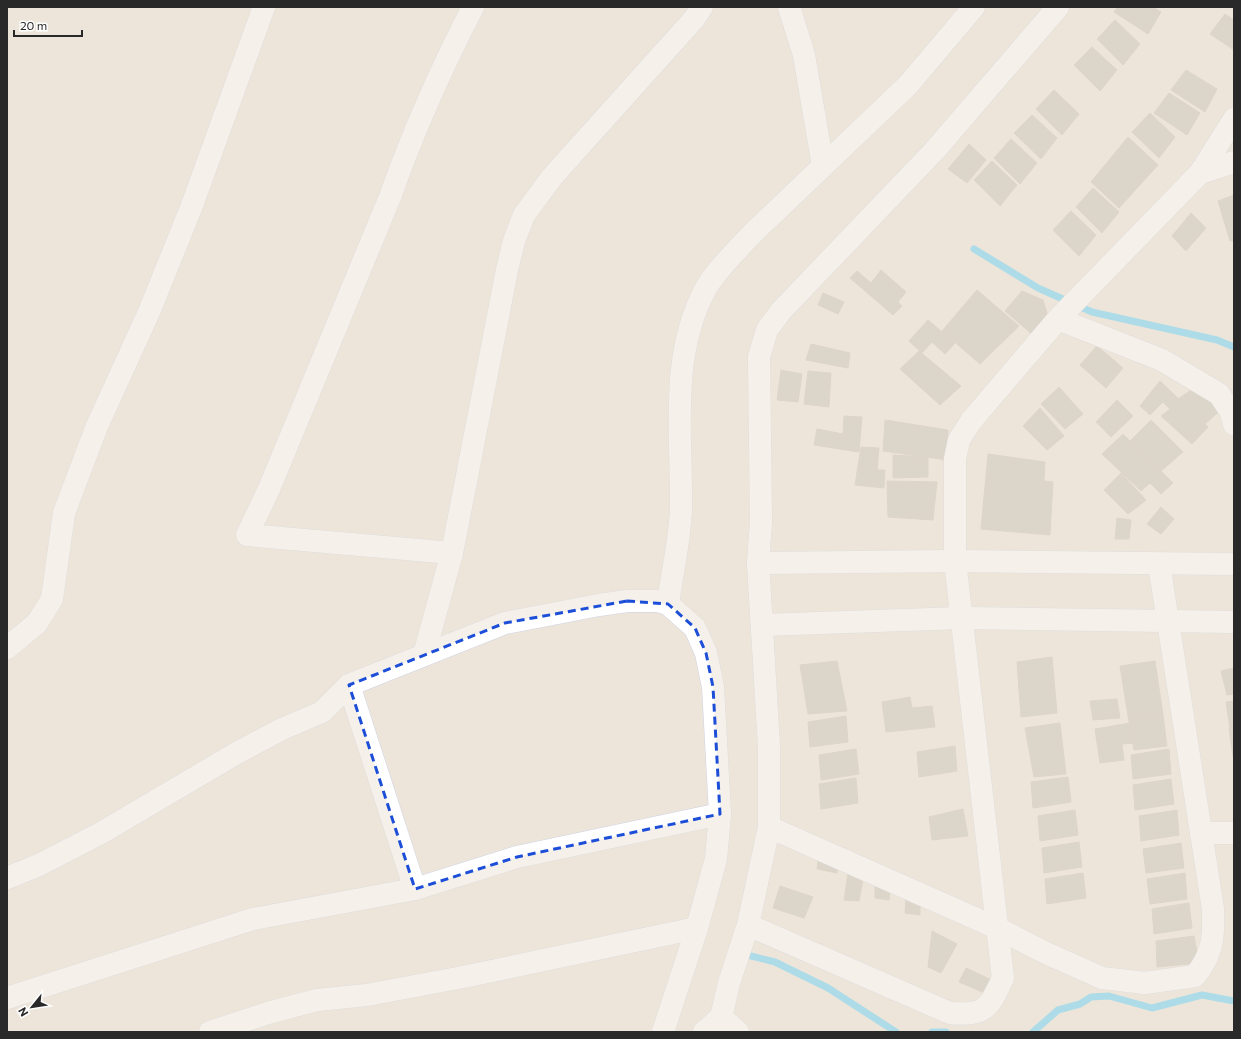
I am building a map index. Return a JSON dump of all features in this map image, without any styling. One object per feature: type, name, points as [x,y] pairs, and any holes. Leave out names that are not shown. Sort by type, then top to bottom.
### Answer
[{"type":"street","points":[[7,648],[37,623],[52,599],[64,513],[97,426],[149,312],[192,208],[264,7]]},
{"type":"street","points":[[452,553],[247,535],[269,489],[390,198],[407,148],[446,58],[473,7]]},
{"type":"street","points":[[424,655],[452,553],[507,270],[514,241],[524,215],[552,177],[694,19],[702,7]]},
{"type":"street","points":[[789,7],[804,54],[823,166]]},
{"type":"street","points":[[668,604],[681,509],[679,415],[684,355],[694,317],[707,288],[730,256],[908,85],[974,7]]},
{"type":"street","points":[[704,1032],[721,1018],[729,983],[748,925],[769,827],[769,746],[758,564],[761,522],[759,357],[766,330],[781,311],[934,150],[1058,7]]},
{"type":"street","points":[[748,925],[950,1013],[969,1015],[984,1010],[993,999],[1003,978],[955,561],[955,459],[959,440],[971,421],[1058,319],[1200,173],[1234,119]]},
{"type":"street","points":[[1200,173],[1234,162]]},
{"type":"street","points":[[1058,319],[1162,360],[1219,394],[1231,412],[1234,424]]},
{"type":"street","points":[[758,564],[955,561],[1234,564]]},
{"type":"street","points":[[769,827],[997,928],[1046,953],[1102,978],[1145,983],[1195,976],[1206,963],[1214,937],[1213,909],[1159,564]]},
{"type":"street","points":[[7,878],[40,865],[101,833],[235,754],[282,729],[322,712],[349,685],[505,623],[627,601],[657,601],[668,604],[695,628],[706,653],[714,687],[720,814],[716,859],[697,928],[663,1032]]},
{"type":"street","points":[[762,626],[961,618],[1234,622]]},
{"type":"street","points":[[349,685],[414,888]]},
{"type":"street","points":[[7,998],[253,919],[414,888],[517,857],[720,814]]},
{"type":"street","points":[[1201,833],[1234,833]]},
{"type":"street","points":[[210,1032],[317,1000],[367,995],[463,977],[697,928]]},
{"type":"street","points":[[721,1018],[738,1032]]},
{"type":"highlighted area","points":[[627,601],[668,604],[695,628],[706,653],[713,687],[720,814],[517,857],[415,889],[349,685],[505,623]]},
{"type":"building","points":[[1118,7],[1153,7],[1161,12],[1148,34],[1114,12]]},
{"type":"building","points":[[1225,14],[1234,20],[1234,50],[1210,34]]},
{"type":"building","points":[[1115,20],[1140,44],[1123,65],[1097,39]]},
{"type":"building","points":[[1092,47],[1117,70],[1100,91],[1074,65]]},
{"type":"building","points":[[1186,70],[1217,89],[1205,112],[1171,90]]},
{"type":"building","points":[[1054,90],[1079,114],[1062,135],[1036,109]]},
{"type":"building","points":[[1169,93],[1200,113],[1187,135],[1154,113]]},
{"type":"building","points":[[1150,113],[1175,137],[1159,158],[1132,132]]},
{"type":"building","points":[[1032,115],[1057,138],[1041,159],[1014,133]]},
{"type":"building","points":[[1128,137],[1158,165],[1119,208],[1091,182]]},
{"type":"building","points":[[1011,139],[1037,163],[1020,184],[994,158]]},
{"type":"building","points":[[969,144],[986,160],[967,183],[948,169]]},
{"type":"building","points":[[992,161],[1017,185],[1000,206],[974,180]]},
{"type":"building","points":[[1093,188],[1119,212],[1102,233],[1076,207]]},
{"type":"building","points":[[1234,195],[1234,240],[1230,241],[1218,201]]},
{"type":"building","points":[[1071,211],[1096,235],[1079,256],[1053,230]]},
{"type":"building","points":[[1191,213],[1206,228],[1186,251],[1172,236]]},
{"type":"building","points":[[881,270],[906,292],[898,302],[902,306],[893,315],[850,278],[857,271],[871,283]]},
{"type":"building","points":[[977,290],[1019,326],[980,364],[942,331]]},
{"type":"building","points":[[1022,291],[1043,300],[1049,320],[1033,335],[1005,311]]},
{"type":"building","points":[[823,293],[844,302],[838,314],[818,305]]},
{"type":"building","points":[[928,320],[955,343],[945,354],[932,342],[922,353],[909,341]]},
{"type":"building","points":[[811,344],[850,353],[848,368],[806,360]]},
{"type":"building","points":[[1097,346],[1123,368],[1106,388],[1080,365]]},
{"type":"building","points":[[919,351],[961,386],[940,405],[900,369]]},
{"type":"building","points":[[781,370],[802,374],[798,402],[777,400]]},
{"type":"building","points":[[808,371],[831,373],[829,407],[804,404]]},
{"type":"building","points":[[1160,381],[1208,427],[1192,444],[1161,416],[1170,409],[1163,402],[1150,415],[1140,406]]},
{"type":"building","points":[[1197,386],[1224,407],[1205,424],[1178,399]]},
{"type":"building","points":[[1059,387],[1083,414],[1065,429],[1041,404]]},
{"type":"building","points":[[1117,400],[1133,416],[1111,437],[1096,422]]},
{"type":"building","points":[[1040,408],[1064,436],[1047,450],[1023,426]]},
{"type":"building","points":[[844,416],[862,417],[859,452],[814,445],[817,429],[843,434]]},
{"type":"building","points":[[885,420],[948,430],[948,460],[883,451]]},
{"type":"building","points":[[1151,420],[1183,452],[1161,471],[1130,441]]},
{"type":"building","points":[[1123,434],[1173,483],[1161,494],[1150,483],[1141,491],[1102,454]]},
{"type":"building","points":[[861,447],[879,448],[877,470],[885,470],[884,488],[855,485]]},
{"type":"building","points":[[988,454],[1045,462],[1044,481],[1053,482],[1050,535],[981,529]]},
{"type":"building","points":[[893,455],[928,457],[928,477],[893,478]]},
{"type":"building","points":[[1121,473],[1146,500],[1128,514],[1104,490]]},
{"type":"building","points":[[887,481],[937,482],[933,520],[888,517]]},
{"type":"building","points":[[1161,507],[1174,519],[1161,534],[1147,524]]},
{"type":"building","points":[[1117,518],[1131,520],[1129,539],[1115,539]]},
{"type":"building","points":[[1052,657],[1057,713],[1021,717],[1017,662]]},
{"type":"building","points":[[837,661],[847,711],[808,714],[800,665]]},
{"type":"building","points":[[1155,661],[1163,715],[1128,716],[1120,666]]},
{"type":"building","points":[[1234,668],[1234,694],[1227,695],[1221,671]]},
{"type":"building","points":[[910,697],[912,708],[932,706],[935,727],[886,732],[882,702]]},
{"type":"building","points":[[1117,699],[1120,718],[1093,720],[1090,701]]},
{"type":"building","points":[[1234,701],[1234,729],[1230,729],[1226,702]]},
{"type":"building","points":[[1163,715],[1167,746],[1134,750],[1128,716]]},
{"type":"building","points":[[846,716],[848,742],[810,747],[808,722]]},
{"type":"building","points":[[1060,723],[1066,774],[1034,777],[1025,728]]},
{"type":"building","points":[[1130,723],[1133,743],[1122,744],[1124,760],[1100,763],[1095,729]]},
{"type":"building","points":[[1229,729],[1234,729],[1234,756],[1233,756]]},
{"type":"building","points":[[955,746],[957,771],[919,777],[917,752]]},
{"type":"building","points":[[856,749],[859,774],[821,780],[819,755]]},
{"type":"building","points":[[1169,749],[1171,774],[1133,779],[1131,755]]},
{"type":"building","points":[[1068,777],[1071,802],[1033,808],[1031,782]]},
{"type":"building","points":[[856,778],[858,803],[821,809],[819,784]]},
{"type":"building","points":[[1171,779],[1174,804],[1135,810],[1133,785]]},
{"type":"building","points":[[963,809],[968,836],[932,840],[929,817]]},
{"type":"building","points":[[1075,810],[1078,835],[1040,841],[1038,816]]},
{"type":"building","points":[[1177,810],[1179,835],[1141,841],[1139,816]]},
{"type":"building","points":[[1079,842],[1082,867],[1044,873],[1042,848]]},
{"type":"building","points":[[1181,843],[1184,868],[1146,873],[1143,849]]},
{"type":"building","points":[[820,850],[838,858],[837,873],[817,869]]},
{"type":"building","points":[[849,867],[864,874],[859,901],[844,900]]},
{"type":"building","points":[[1083,873],[1086,898],[1047,904],[1045,879]]},
{"type":"building","points":[[1185,873],[1187,899],[1150,904],[1147,879]]},
{"type":"building","points":[[875,880],[890,882],[889,900],[875,898]]},
{"type":"building","points":[[780,886],[813,897],[804,918],[773,908]]},
{"type":"building","points":[[906,897],[920,898],[920,915],[905,913]]},
{"type":"building","points":[[1189,903],[1192,928],[1154,934],[1152,909]]},
{"type":"building","points":[[932,931],[957,944],[941,973],[928,967]]},
{"type":"building","points":[[1194,936],[1199,963],[1157,967],[1156,941]]},
{"type":"building","points":[[966,968],[998,983],[992,996],[959,982]]},
{"type":"waterway","points":[[974,249],[1038,288],[1092,312],[1217,340],[1234,347]]},
{"type":"waterway","points":[[743,954],[775,962],[828,988],[896,1032]]},
{"type":"waterway","points":[[1033,1032],[1058,1010],[1080,1004],[1091,997],[1109,996],[1152,1008],[1202,995],[1234,1001]]},
{"type":"waterway","points":[[932,1032],[946,1032]]}]
